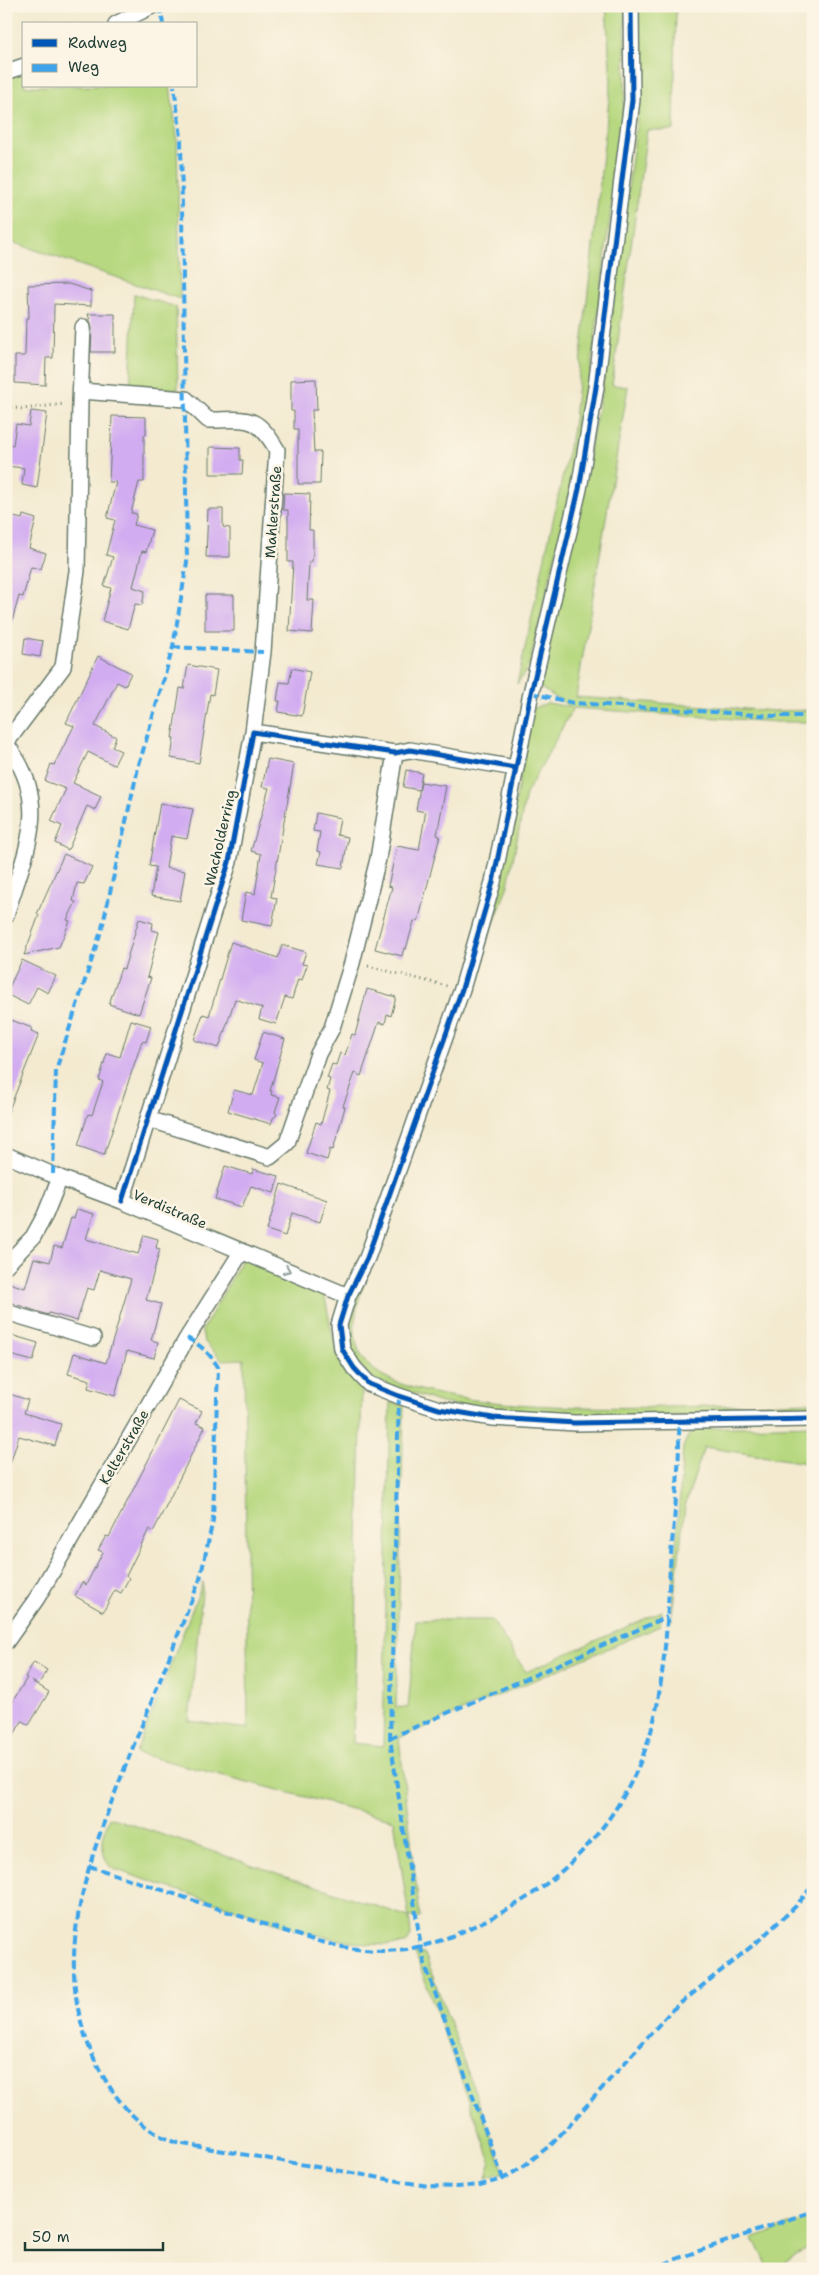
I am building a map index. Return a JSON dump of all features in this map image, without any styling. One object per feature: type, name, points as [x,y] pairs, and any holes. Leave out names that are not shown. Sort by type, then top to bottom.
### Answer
[{"type":"street","points":[[120,22],[152,6]]},
{"type":"street","points":[[632,6],[632,100],[596,387],[579,489],[515,768],[493,882],[462,989],[367,1258],[348,1296],[339,1325],[342,1349],[354,1368],[369,1384],[439,1409],[492,1418],[575,1423],[813,1419]]},
{"type":"street","points":[[6,72],[22,67]]},
{"type":"street","points":[[6,916],[32,829],[33,801],[28,781],[19,760],[6,744],[63,667],[77,571],[83,327]]},
{"type":"street","name":"Mahlerstraße","points":[[80,397],[186,399],[208,420],[251,420],[266,432],[277,450],[263,652],[253,732]]},
{"type":"street","points":[[253,732],[395,753],[410,750],[515,768]]},
{"type":"street","name":"Wacholderring","points":[[122,1200],[229,862],[253,732]]},
{"type":"street","points":[[148,1119],[270,1157],[287,1142],[318,1054],[332,1028],[352,962],[378,859],[395,753]]},
{"type":"street","name":"Verdistraße","points":[[6,1154],[60,1178],[122,1200],[348,1296]]},
{"type":"street","points":[[6,1266],[33,1236],[46,1216],[60,1178]]},
{"type":"street","name":"Kelterstraße","points":[[6,1642],[37,1598],[187,1338],[242,1251]]},
{"type":"street","points":[[6,1312],[93,1338]]},
{"type":"path","points":[[6,406],[23,410],[80,397]]},
{"type":"path","points":[[352,962],[462,989]]},
{"type":"green space","points":[[606,6],[625,6],[625,95],[589,387],[571,489],[529,666],[517,684],[573,429],[611,81]]},
{"type":"green space","points":[[639,6],[676,6],[674,130],[647,130],[612,385],[628,387],[576,697],[774,711],[813,710],[813,722],[777,722],[573,708],[526,794],[508,885],[471,985],[499,884],[534,708],[547,703],[571,707],[539,687],[603,385],[639,103]]},
{"type":"green space","points":[[22,71],[22,88],[170,88],[177,137],[180,299],[6,240],[6,77]]},
{"type":"green space","points":[[134,294],[176,307],[178,389],[130,390]]},
{"type":"green space","points":[[373,1255],[357,1306],[355,1333],[362,1357],[390,1379],[439,1394],[502,1403],[573,1407],[646,1407],[813,1402],[813,1413],[577,1418],[496,1412],[441,1403],[373,1379],[358,1363],[349,1346],[347,1325],[353,1300]]},
{"type":"green space","points":[[243,1258],[324,1293],[336,1352],[344,1370],[362,1387],[353,1743],[383,1746],[390,1402],[404,1406],[396,1707],[408,1708],[416,1620],[492,1620],[526,1672],[662,1611],[660,1626],[399,1738],[420,1917],[409,1917],[394,1820],[136,1753],[203,1582],[189,1721],[248,1729],[244,1359],[222,1360],[204,1341],[202,1331]]},
{"type":"green space","points":[[813,1425],[813,1464],[704,1447],[685,1506],[671,1622],[683,1447],[688,1436],[698,1428]]},
{"type":"green space","points":[[109,1817],[409,1917],[411,1935],[406,1944],[385,1945],[343,1941],[302,1931],[111,1868],[104,1856],[103,1849]]},
{"type":"green space","points":[[415,1953],[425,1954],[504,2172],[486,2178],[491,2161]]},
{"type":"green space","points":[[813,2217],[813,2244],[776,2269],[770,2269],[752,2238]]},
{"type":"building","points":[[69,284],[91,291],[91,306],[54,304],[53,358],[46,358],[45,385],[15,383],[15,356],[25,356],[26,318],[29,318],[28,285]]},
{"type":"building","points":[[88,314],[115,314],[115,352],[91,352],[92,327]]},
{"type":"building","points":[[316,379],[317,410],[312,410],[314,452],[321,452],[320,484],[298,484],[298,429],[294,429],[294,411],[291,411],[291,380]]},
{"type":"building","points":[[31,411],[47,413],[37,488],[22,485],[24,468],[6,466],[6,444],[13,445],[16,424],[29,426]]},
{"type":"building","points":[[112,416],[146,417],[144,482],[139,482],[131,513],[137,514],[134,525],[152,530],[146,552],[142,551],[133,587],[145,591],[142,605],[135,604],[128,629],[102,621],[111,588],[104,586],[113,557],[106,555],[115,520],[107,518],[116,482],[109,482]]},
{"type":"building","points":[[210,447],[240,448],[240,460],[243,460],[242,474],[210,474]]},
{"type":"building","points":[[284,493],[310,494],[309,530],[313,530],[313,552],[312,562],[309,562],[307,600],[314,600],[312,633],[289,631],[293,562],[288,562],[288,510],[283,510]]},
{"type":"building","points":[[208,509],[223,509],[223,527],[230,528],[230,557],[206,557]]},
{"type":"building","points":[[6,515],[22,519],[23,515],[36,519],[29,548],[46,553],[41,569],[31,567],[23,597],[19,596],[11,625],[6,624]]},
{"type":"building","points":[[205,595],[234,595],[234,631],[205,631]]},
{"type":"building","points":[[25,638],[43,641],[40,657],[23,654]]},
{"type":"building","points":[[98,656],[131,673],[125,686],[117,682],[95,726],[116,737],[112,747],[121,751],[114,765],[88,752],[73,783],[101,796],[95,810],[87,806],[68,850],[55,843],[62,826],[51,821],[66,789],[45,781],[51,764],[54,765],[74,726],[66,723]]},
{"type":"building","points":[[188,665],[217,670],[213,695],[210,694],[199,763],[171,758],[174,738],[172,738],[180,688],[184,689]]},
{"type":"building","points":[[292,668],[310,672],[302,716],[278,712],[280,701],[277,701],[280,682],[289,683]]},
{"type":"building","points":[[268,759],[294,764],[271,897],[277,898],[272,926],[241,920],[246,892],[255,894],[261,854],[251,851],[269,788],[262,787]]},
{"type":"building","points":[[406,770],[422,773],[419,790],[403,787]]},
{"type":"building","points":[[421,782],[446,786],[437,835],[440,836],[418,922],[414,921],[406,949],[404,948],[402,956],[375,949],[392,887],[388,886],[397,846],[419,850],[425,816],[425,812],[416,810]]},
{"type":"building","points":[[160,803],[193,809],[187,839],[171,836],[166,868],[185,871],[180,901],[151,896],[156,867],[149,866]]},
{"type":"building","points":[[316,813],[340,818],[337,835],[348,837],[343,868],[318,864],[321,852],[317,851],[320,832],[313,831]]},
{"type":"building","points":[[64,854],[92,867],[84,884],[77,883],[73,901],[76,902],[67,920],[70,921],[59,947],[24,955],[39,915],[37,914]]},
{"type":"building","points":[[139,919],[153,923],[152,930],[159,932],[147,977],[151,978],[139,1014],[109,1004],[121,968],[124,969]]},
{"type":"building","points":[[231,942],[278,958],[282,945],[306,952],[302,964],[307,965],[302,980],[298,979],[292,999],[285,997],[276,1024],[259,1019],[262,1008],[235,999],[219,1048],[194,1040],[203,1014],[209,1016]]},
{"type":"building","points":[[22,960],[56,976],[48,993],[37,987],[28,1005],[6,994]]},
{"type":"building","points":[[367,989],[396,997],[391,1016],[387,1014],[385,1024],[379,1022],[361,1076],[355,1073],[343,1106],[345,1107],[333,1150],[330,1149],[327,1160],[306,1153],[316,1122],[321,1124],[330,1091],[327,1090],[330,1079],[327,1078],[332,1064],[336,1065],[340,1053],[345,1055],[352,1034],[355,1035]]},
{"type":"building","points":[[6,1018],[32,1028],[31,1031],[39,1034],[7,1115]]},
{"type":"building","points":[[131,1020],[151,1026],[146,1042],[142,1041],[104,1155],[78,1146],[88,1114],[92,1115],[103,1082],[99,1080],[107,1053],[120,1057]]},
{"type":"building","points":[[263,1032],[285,1039],[270,1091],[272,1091],[271,1095],[280,1097],[275,1112],[277,1115],[273,1118],[271,1124],[228,1111],[234,1090],[253,1095],[263,1063],[254,1060]]},
{"type":"building","points":[[225,1166],[252,1174],[253,1169],[279,1176],[274,1193],[251,1186],[242,1207],[215,1199]]},
{"type":"building","points":[[281,1184],[327,1200],[320,1222],[292,1213],[285,1236],[267,1230]]},
{"type":"building","points":[[77,1209],[94,1214],[86,1239],[138,1254],[144,1235],[158,1239],[156,1248],[160,1249],[146,1300],[161,1304],[151,1340],[158,1342],[154,1358],[127,1351],[115,1396],[88,1388],[90,1380],[68,1374],[74,1353],[106,1363],[131,1279],[100,1270],[94,1290],[87,1288],[77,1321],[49,1313],[48,1315],[6,1301],[6,1282],[25,1288],[34,1258],[50,1262],[54,1246],[62,1248],[71,1218],[74,1219]]},
{"type":"building","points":[[11,1335],[38,1343],[33,1361],[6,1354],[6,1336],[10,1337]]},
{"type":"building","points":[[6,1393],[28,1400],[24,1413],[61,1424],[55,1446],[19,1436],[10,1464],[6,1464]]},
{"type":"building","points":[[179,1400],[202,1411],[196,1423],[205,1427],[153,1532],[149,1529],[126,1576],[129,1578],[121,1593],[115,1590],[103,1612],[75,1596],[82,1582],[86,1585],[103,1552],[98,1550],[106,1536],[109,1537]]},
{"type":"building","points":[[34,1662],[47,1670],[38,1685],[49,1692],[29,1725],[22,1721],[6,1748],[6,1712],[27,1678],[25,1677]]},
{"type":"marked path","points":[[160,6],[163,22]]},
{"type":"marked path","points":[[53,1174],[56,1070],[102,928],[138,768],[173,647],[187,562],[181,137],[174,88]]},
{"type":"marked path","points":[[173,647],[263,652]]},
{"type":"marked path","points":[[531,693],[574,703],[774,716],[813,716]]},
{"type":"marked path","points":[[187,1338],[205,1350],[218,1367],[213,1520],[200,1579],[102,1828],[79,1910],[74,1952],[76,1993],[85,2035],[103,2076],[117,2098],[143,2125],[177,2143],[428,2186],[456,2187],[480,2185],[503,2179],[553,2143],[672,2010],[757,1942],[796,1906],[813,1885]]},
{"type":"marked path","points":[[399,1396],[390,1738],[421,1948],[426,1968],[503,2179]]},
{"type":"marked path","points":[[89,1866],[282,1930],[332,1945],[366,1950],[399,1950],[414,1948],[441,1940],[495,1916],[526,1898],[555,1876],[581,1852],[604,1825],[624,1795],[640,1763],[652,1730],[665,1646],[678,1476],[679,1422]]},
{"type":"marked path","points":[[390,1738],[667,1617]]},
{"type":"marked path","points":[[653,2269],[676,2259],[813,2211]]},
{"type":"cycle path","points":[[631,6],[632,100],[596,387],[579,489],[531,693],[493,882],[462,989],[367,1258],[348,1296],[339,1325],[342,1349],[354,1368],[369,1384],[439,1409],[493,1418],[575,1423],[813,1419]]},
{"type":"cycle path","points":[[122,1201],[229,862],[253,732],[395,753],[410,750],[515,768]]}]
